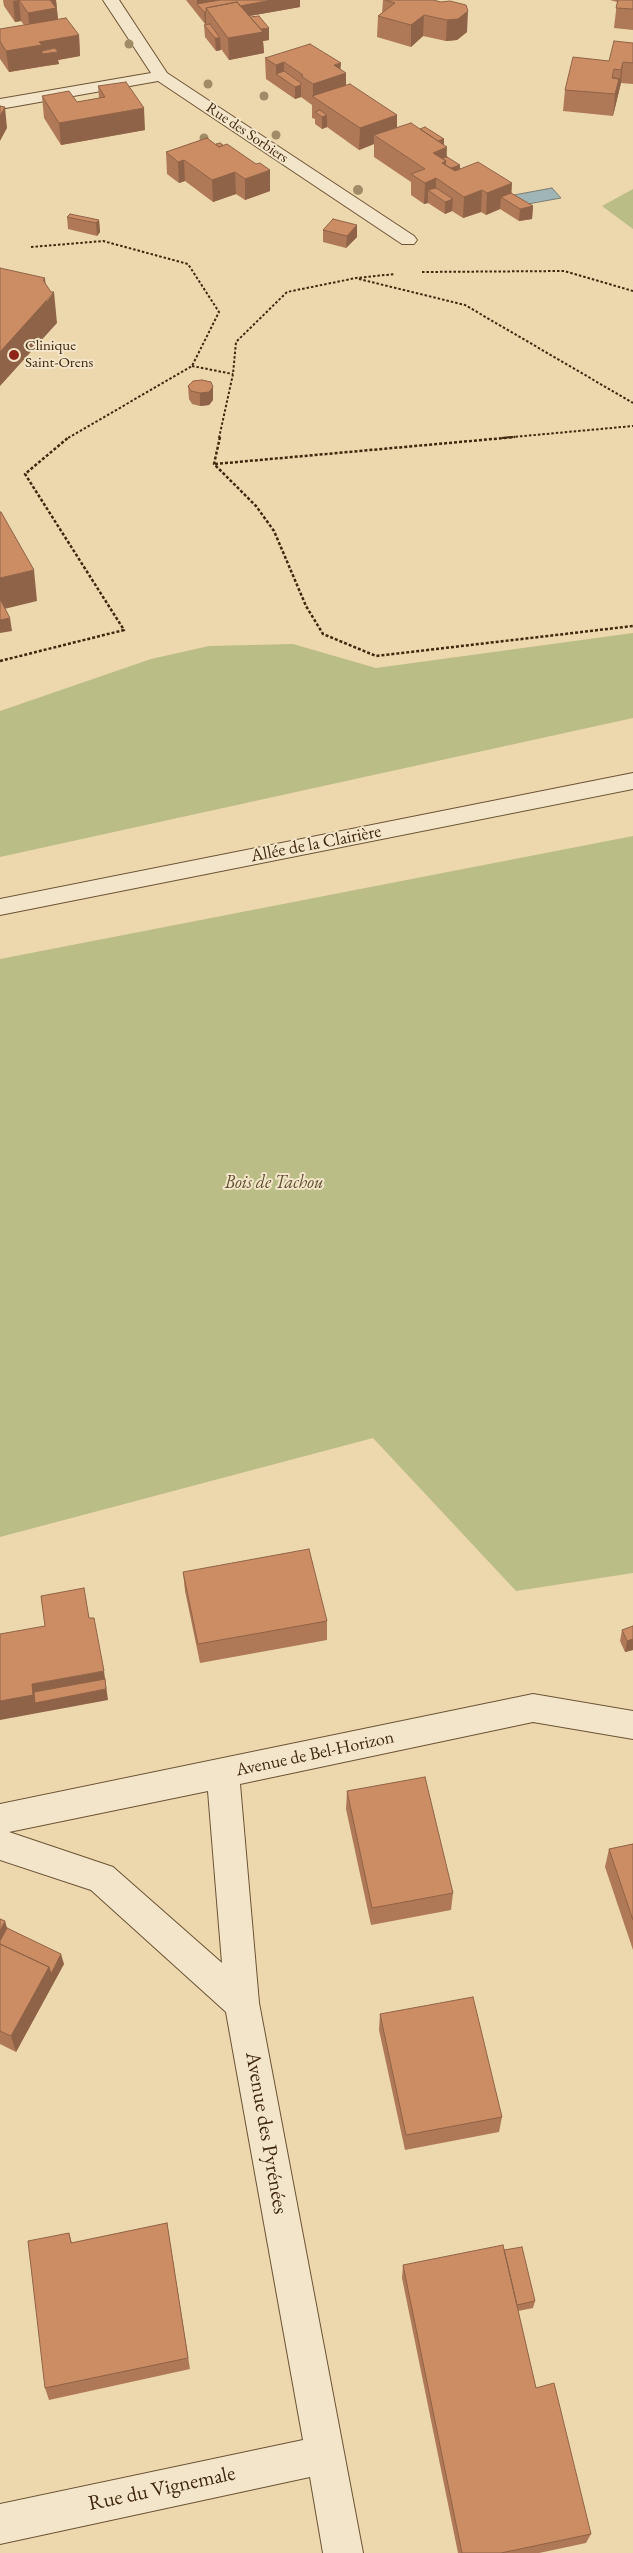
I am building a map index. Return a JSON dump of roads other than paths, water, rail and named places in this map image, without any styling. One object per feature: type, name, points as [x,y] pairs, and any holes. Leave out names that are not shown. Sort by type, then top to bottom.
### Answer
[{"type":"street","name":"Rue des Sorbiers","points":[[111,0],[161,76],[408,240]]},
{"type":"street","points":[[0,104],[161,76]]},
{"type":"street","name":"Allée de la Clairière","points":[[0,907],[633,781]]},
{"type":"street","name":"Avenue de Bel-Horizon","points":[[242,2003],[224,1773],[533,1708],[633,1725]]},
{"type":"street","points":[[0,1819],[224,1773]]},
{"type":"street","points":[[0,1845],[101,1878],[242,2003]]},
{"type":"street","name":"Avenue des Pyrénées","points":[[242,2003],[343,2553]]},
{"type":"street","name":"Rue du Vignemale","points":[[0,2524],[325,2454]]},
{"type":"place","name":"Clinique Saint-Orens","points":[[14,355]]},
{"type":"park label","name":"Bois de Tachou","points":[[274,1183]]}]
